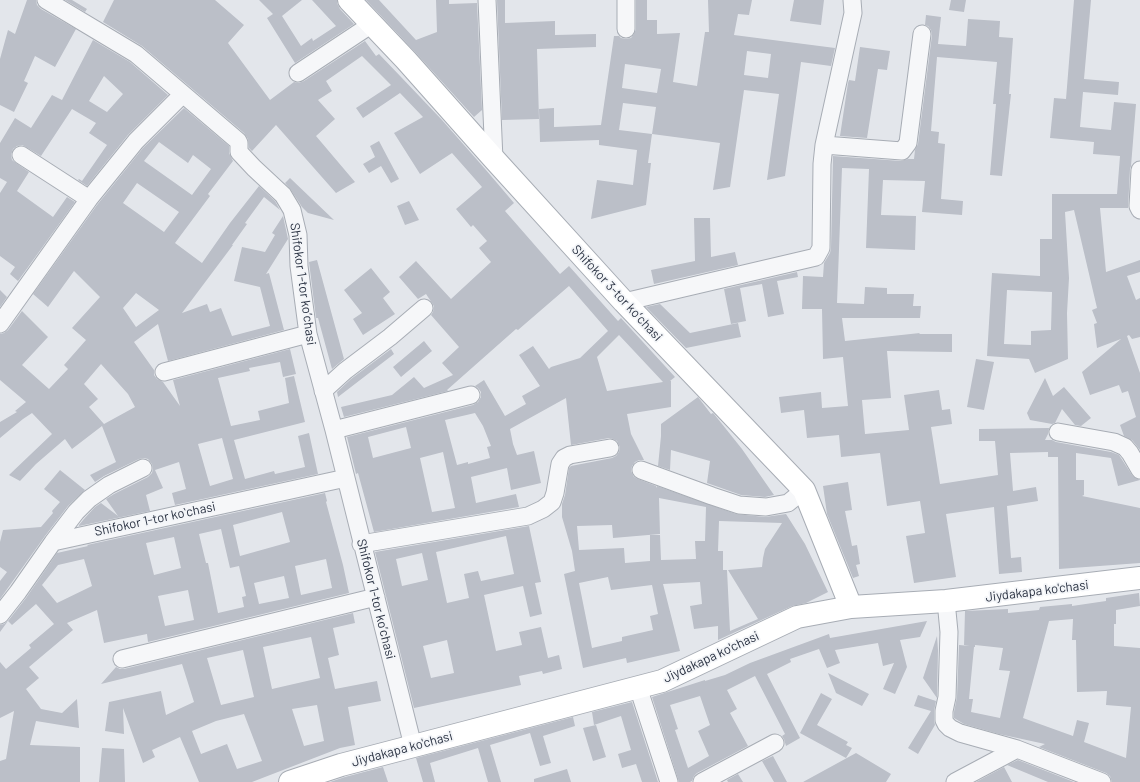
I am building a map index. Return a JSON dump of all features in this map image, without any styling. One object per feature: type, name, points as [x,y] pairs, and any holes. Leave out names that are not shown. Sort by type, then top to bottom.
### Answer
[{"type":"street","name":"Shifokor 1-tor koʼchasi","points":[[46,0],[136,54],[183,94],[238,141],[239,152],[283,195],[292,210],[298,235],[299,266],[308,334],[334,430],[361,544],[376,597],[413,746]]},
{"type":"street","name":"Shifokor 3-tor koʼchasi","points":[[349,0],[406,60],[624,302],[804,490],[851,607]]},
{"type":"street","points":[[487,0],[494,159]]},
{"type":"street","points":[[626,0],[626,29]]},
{"type":"street","points":[[624,302],[816,257],[821,248],[822,164],[824,145],[853,13],[852,0]]},
{"type":"street","points":[[298,73],[372,24]]},
{"type":"street","points":[[824,145],[902,151],[908,143],[922,34]]},
{"type":"street","points":[[0,324],[89,199],[136,141],[183,94]]},
{"type":"street","points":[[21,156],[89,199]]},
{"type":"street","points":[[1140,170],[1138,206],[1140,210]]},
{"type":"street","points":[[323,391],[345,371],[390,337],[424,308]]},
{"type":"street","points":[[164,372],[308,334]]},
{"type":"street","points":[[334,430],[471,395]]},
{"type":"street","points":[[1058,432],[1114,442],[1125,447],[1140,470]]},
{"type":"street","points":[[361,544],[528,516],[552,502],[556,494],[560,464],[564,458],[570,455],[610,448]]},
{"type":"street","points":[[0,615],[76,512],[89,499],[109,486],[143,468]]},
{"type":"street","points":[[641,470],[739,505],[766,507],[788,503],[804,490]]},
{"type":"street","name":"Shifokor 1-tor koʻchasi","points":[[53,542],[346,478]]},
{"type":"street","name":"Jiydakapa ko'chasi","points":[[290,782],[341,765],[662,681],[797,616],[851,607],[946,602],[1140,578]]},
{"type":"street","points":[[122,659],[376,597]]},
{"type":"street","points":[[946,602],[949,632],[947,697],[944,711],[944,720],[946,724],[950,728],[960,733],[1017,749],[1102,782]]},
{"type":"street","points":[[638,687],[669,782]]},
{"type":"street","points":[[702,782],[775,744]]},
{"type":"street","points":[[955,782],[1017,749]]},
{"type":"building","points":[[27,0],[36,0],[37,5],[41,9],[76,29],[55,67],[35,56],[24,81],[28,83],[14,112],[0,105],[0,59],[8,30],[15,34]]},
{"type":"building","points":[[65,0],[72,0],[87,9],[85,12]]},
{"type":"building","points":[[114,0],[215,0],[244,25],[228,43],[270,100],[294,82],[299,83],[304,81],[365,41],[376,56],[379,54],[442,120],[514,203],[505,211],[560,274],[569,266],[618,321],[621,318],[675,377],[670,381],[671,407],[627,414],[631,434],[644,460],[635,462],[632,466],[631,471],[634,477],[656,486],[656,488],[657,486],[736,514],[765,517],[786,514],[805,544],[828,592],[806,603],[792,606],[718,640],[718,626],[694,629],[690,606],[702,604],[700,582],[663,584],[680,651],[627,663],[626,658],[583,668],[564,574],[575,571],[572,551],[562,517],[562,504],[565,495],[569,468],[571,466],[612,458],[619,452],[620,447],[617,441],[609,438],[571,445],[566,398],[510,429],[517,455],[534,451],[541,483],[511,490],[507,468],[471,477],[476,503],[516,494],[519,507],[374,532],[358,473],[356,474],[347,437],[473,405],[478,402],[481,397],[481,392],[475,386],[484,380],[505,416],[526,404],[522,396],[540,386],[519,355],[533,346],[549,369],[551,367],[580,358],[608,331],[569,286],[518,330],[516,329],[447,390],[448,391],[344,417],[341,407],[392,395],[414,377],[424,388],[453,375],[442,363],[459,347],[431,315],[434,306],[426,294],[418,299],[399,277],[416,261],[451,299],[491,262],[479,248],[487,241],[473,225],[471,227],[456,209],[482,187],[452,153],[420,174],[394,133],[423,117],[400,93],[363,118],[356,108],[391,85],[362,56],[326,81],[332,91],[318,100],[335,119],[316,136],[355,182],[336,193],[276,125],[252,151],[249,148],[248,139],[244,133],[142,46],[103,22]],"holes":[[[619,335],[663,382],[607,391],[597,357]],[[475,413],[483,426],[491,446],[487,447],[490,458],[468,464],[468,462],[457,465],[445,420]],[[406,427],[411,448],[373,458],[368,437]],[[443,452],[455,508],[432,512],[420,458]],[[659,498],[706,507],[705,541],[695,541],[696,559],[661,560],[660,535],[650,535],[650,561],[625,563],[624,548],[579,550],[577,526],[612,525],[613,538],[660,534]],[[719,521],[782,523],[765,549],[762,567],[728,570],[758,619],[730,631],[727,570],[723,570],[723,551],[718,551]],[[608,577],[611,590],[652,585],[658,614],[650,616],[653,630],[622,637],[622,641],[592,648],[579,583]]]},
{"type":"building","points":[[259,0],[302,0],[282,16],[301,46],[312,38],[313,41],[336,26],[312,0],[337,0],[340,9],[354,24],[295,63],[267,18],[273,14]]},
{"type":"building","points":[[366,0],[379,0],[416,40],[437,32],[436,0],[449,0],[449,4],[477,3],[482,110],[474,117]]},
{"type":"building","points":[[497,0],[505,0],[505,23],[555,21],[555,35],[596,34],[596,47],[537,49],[539,119],[502,120]]},
{"type":"building","points":[[636,0],[647,0],[647,20],[657,20],[657,34],[680,33],[673,82],[697,86],[705,32],[709,32],[708,0],[752,0],[749,15],[738,14],[734,35],[835,48],[831,66],[801,62],[785,176],[767,180],[779,94],[744,90],[730,187],[713,190],[720,143],[652,134],[648,163],[651,163],[646,205],[591,219],[597,180],[633,185],[637,150],[599,145],[599,140],[540,142],[539,109],[554,108],[554,127],[601,125],[614,36],[619,36],[626,39],[631,38],[636,29]],"holes":[[[747,51],[771,54],[768,78],[744,75]],[[625,64],[661,69],[657,93],[622,88]],[[623,103],[656,107],[652,134],[619,130]]]},
{"type":"building","points":[[794,0],[824,0],[821,25],[790,21]]},
{"type":"building","points":[[951,0],[966,0],[964,12],[949,10]]},
{"type":"building","points":[[1074,0],[1091,0],[1084,79],[1119,82],[1118,95],[1083,92],[1080,127],[1111,130],[1114,102],[1136,104],[1128,208],[1100,208],[1106,272],[1140,260],[1140,272],[1127,276],[1136,300],[1140,298],[1140,337],[1132,339],[1129,335],[1127,336],[1140,373],[1140,450],[1132,440],[1124,436],[1120,425],[1136,417],[1128,391],[1122,393],[1119,385],[1090,395],[1082,372],[1121,339],[1097,348],[1094,324],[1097,323],[1092,310],[1097,308],[1074,210],[1065,212],[1069,278],[1067,313],[1068,359],[1035,373],[1029,359],[987,356],[992,273],[1040,276],[1040,239],[1052,239],[1052,194],[1117,194],[1120,156],[1093,154],[1094,142],[1050,138],[1054,98],[1066,99]],"holes":[[[1007,290],[1052,292],[1051,330],[1031,331],[1031,345],[1004,344]]]},
{"type":"building","points":[[926,15],[941,17],[938,44],[966,46],[968,19],[1000,21],[999,37],[1013,38],[1009,94],[1011,94],[1002,176],[990,175],[996,104],[993,104],[997,62],[937,57],[931,131],[939,132],[938,143],[945,144],[941,199],[963,201],[962,215],[922,212],[925,181],[883,180],[881,215],[916,216],[915,250],[866,248],[869,169],[842,168],[837,303],[864,304],[865,287],[887,288],[887,294],[914,294],[913,306],[921,306],[920,318],[842,318],[845,341],[920,333],[919,334],[952,334],[952,352],[887,351],[891,398],[862,400],[865,434],[909,430],[904,395],[939,390],[942,410],[950,409],[952,424],[931,427],[940,484],[998,475],[995,441],[979,441],[979,429],[1049,428],[1045,440],[1052,440],[1119,455],[1132,475],[1140,480],[1118,486],[1111,458],[1076,453],[1076,480],[1084,480],[1084,495],[1082,496],[1140,508],[1140,563],[1059,569],[1058,457],[1048,457],[1048,452],[1010,453],[1013,491],[1036,487],[1038,501],[1007,506],[1011,558],[1021,557],[1022,572],[999,574],[994,507],[946,514],[956,577],[914,583],[906,536],[925,533],[920,501],[887,506],[880,453],[841,457],[839,435],[807,438],[804,410],[781,413],[779,397],[821,392],[822,408],[848,406],[843,357],[823,359],[822,309],[802,309],[803,276],[823,277],[824,263],[830,253],[833,156],[901,161],[914,159],[915,150],[918,144],[932,35],[931,30],[925,25]]},
{"type":"building","points":[[93,40],[130,62],[168,95],[128,135],[87,186],[78,180],[79,179],[82,181],[107,145],[89,133],[96,123],[72,109],[41,156],[22,145],[13,149],[11,155],[12,160],[29,172],[17,191],[53,217],[67,197],[75,202],[18,281],[10,274],[15,267],[0,256],[0,193],[7,182],[0,178],[0,143],[15,118],[31,128],[52,95],[62,100]],"holes":[[[104,76],[123,94],[107,112],[89,101]]]},
{"type":"building","points":[[860,47],[890,51],[887,70],[878,69],[867,138],[840,136],[848,83],[849,80],[855,81]]},
{"type":"building","points":[[184,108],[229,146],[229,153],[233,161],[208,194],[210,196],[175,243],[202,263],[230,223],[259,186],[275,201],[280,210],[264,197],[245,223],[247,224],[233,245],[182,313],[207,304],[210,312],[221,308],[232,336],[270,326],[260,287],[234,281],[242,247],[265,252],[275,235],[272,233],[283,216],[288,239],[266,274],[269,273],[284,330],[168,361],[158,324],[134,342],[154,370],[154,375],[157,379],[163,382],[180,406],[173,380],[290,349],[296,374],[283,377],[280,362],[249,368],[250,371],[218,378],[231,426],[260,420],[258,411],[289,403],[285,378],[294,376],[305,422],[234,440],[245,479],[274,471],[275,474],[305,467],[298,436],[309,433],[318,474],[175,505],[172,493],[186,489],[179,462],[155,470],[163,488],[146,495],[150,511],[79,526],[95,507],[101,503],[118,516],[106,499],[148,477],[152,473],[152,464],[148,459],[139,459],[95,482],[90,475],[116,462],[102,426],[72,449],[65,439],[36,464],[20,481],[9,475],[52,434],[32,413],[0,438],[0,422],[17,412],[15,411],[26,402],[0,380],[0,334],[8,330],[22,311],[48,337],[22,365],[49,389],[68,369],[64,365],[86,340],[72,328],[100,297],[74,271],[48,307],[33,294],[97,205],[143,148]],"holes":[[[159,142],[188,163],[193,155],[211,169],[192,195],[144,161]],[[137,183],[179,212],[164,232],[123,203]],[[136,293],[159,310],[136,327],[123,308]],[[101,364],[128,394],[135,407],[104,424],[89,407],[98,399],[84,384]],[[222,438],[233,479],[210,486],[198,444]]]},
{"type":"building","points":[[379,141],[399,179],[391,183],[381,166],[369,173],[363,164],[375,157],[370,146]]},
{"type":"building","points":[[290,178],[334,220],[308,213],[285,183]]},
{"type":"building","points":[[409,201],[419,220],[405,225],[397,206]]},
{"type":"building","points":[[694,218],[710,218],[711,257],[735,252],[738,265],[654,284],[651,270],[695,261]]},
{"type":"building","points":[[317,260],[344,359],[332,369],[318,318],[316,318],[309,262]]},
{"type":"building","points":[[371,268],[390,292],[383,298],[395,314],[363,335],[353,319],[362,313],[344,290]]},
{"type":"building","points":[[797,272],[798,277],[777,281],[784,314],[768,317],[762,284],[740,288],[746,321],[731,324],[724,289]]},
{"type":"building","points":[[0,290],[7,297],[0,307]]},
{"type":"building","points":[[660,304],[690,333],[738,323],[741,337],[686,348],[646,307]]},
{"type":"building","points":[[424,341],[432,351],[401,377],[393,367]]},
{"type":"building","points":[[391,349],[394,354],[338,397],[337,392],[351,379]]},
{"type":"building","points":[[976,359],[994,362],[984,410],[967,407]]},
{"type":"building","points":[[1045,378],[1053,396],[1064,387],[1091,418],[1081,426],[1075,425],[1062,409],[1055,423],[1052,424],[1030,420],[1027,413]]},
{"type":"building","points":[[698,397],[711,414],[714,414],[742,449],[774,495],[765,497],[741,495],[707,483],[710,461],[671,450],[670,470],[658,466],[661,424]]},
{"type":"building","points":[[60,470],[85,490],[68,506],[0,599],[0,581],[7,572],[0,567],[0,542],[3,530],[41,527],[60,502],[44,489]]},
{"type":"building","points":[[848,482],[852,510],[845,511],[852,546],[857,545],[860,564],[856,565],[859,576],[853,578],[827,514],[823,486]]},
{"type":"building","points":[[325,493],[349,593],[148,642],[147,634],[104,643],[97,610],[67,623],[73,630],[29,667],[39,678],[26,689],[41,709],[62,713],[77,699],[79,728],[36,721],[30,745],[80,747],[80,782],[0,782],[0,761],[6,759],[14,711],[0,718],[0,662],[6,669],[31,648],[29,645],[54,624],[36,604],[12,625],[8,621],[57,553],[88,546],[87,545]],"holes":[[[282,512],[290,542],[240,556],[233,525]],[[221,529],[230,568],[239,566],[246,596],[242,597],[244,607],[218,613],[208,563],[206,563],[199,534]],[[174,537],[181,568],[154,575],[146,543]],[[84,559],[92,586],[57,603],[42,585],[58,565]],[[326,559],[332,588],[301,595],[295,566]],[[284,576],[289,598],[259,604],[254,583]],[[188,590],[194,620],[165,626],[158,596]]]},
{"type":"building","points":[[529,526],[541,582],[535,583],[542,614],[530,617],[523,586],[484,595],[496,651],[522,645],[519,632],[541,627],[548,658],[559,655],[562,669],[543,674],[542,671],[519,676],[521,685],[414,708],[375,552]],"holes":[[[506,536],[514,574],[481,581],[478,571],[464,574],[469,598],[447,603],[436,552]],[[422,553],[428,580],[402,586],[396,559]],[[447,640],[454,673],[431,678],[423,646]]]},
{"type":"building","points":[[1139,593],[1140,606],[1116,610],[1116,624],[1114,624],[1114,646],[1140,648],[1140,782],[1112,782],[1110,776],[1106,773],[1039,747],[1045,744],[999,734],[964,724],[954,718],[957,697],[959,645],[964,645],[965,611],[1008,609],[1008,613],[1039,610],[1040,607],[1072,604],[1072,606],[1106,601],[1106,598]],"holes":[[[1073,619],[1072,640],[1076,640],[1077,692],[1107,691],[1106,705],[1131,707],[1126,758],[1084,742],[1089,723],[1077,720],[1073,736],[1023,718],[1049,621]],[[975,645],[1003,648],[999,670],[1010,671],[1000,718],[971,712],[973,699],[969,699]]]},
{"type":"building","points":[[353,613],[355,623],[333,628],[339,655],[328,658],[335,689],[377,681],[381,701],[348,707],[355,745],[340,748],[252,782],[199,782],[180,737],[152,750],[155,757],[143,763],[123,708],[124,734],[105,731],[109,702],[161,691],[166,715],[194,702],[182,664],[101,684],[116,667],[124,669]],"holes":[[[311,637],[320,678],[272,689],[263,647]],[[243,650],[254,697],[221,705],[207,658]],[[317,705],[324,741],[304,746],[292,709]],[[244,714],[262,761],[237,769],[227,744],[201,754],[192,731],[216,721]]]},
{"type":"building","points":[[8,621],[0,632],[0,625]]},
{"type":"building","points":[[927,621],[920,637],[900,640],[907,667],[895,694],[883,689],[894,663],[883,666],[878,643],[835,650],[840,663],[827,668],[819,649],[790,659],[791,662],[767,674],[800,738],[786,746],[782,736],[785,734],[755,676],[727,690],[737,709],[730,713],[748,746],[697,773],[692,781],[679,782],[652,697],[725,675],[750,663],[829,634],[830,638]],"holes":[[[700,696],[710,725],[698,731],[709,756],[688,768],[675,730],[678,729],[670,705]]]},
{"type":"building","points":[[937,636],[938,650],[937,698],[923,678]]},
{"type":"building","points":[[828,673],[869,694],[862,706],[836,693]]},
{"type":"building","points":[[821,693],[832,699],[817,725],[848,742],[846,745],[852,748],[846,758],[800,733]]},
{"type":"building","points":[[918,695],[936,701],[934,711],[935,725],[918,754],[908,748],[931,711],[914,706]]},
{"type":"building","points":[[632,702],[658,782],[642,782],[636,764],[622,768],[618,754],[631,750],[621,716],[594,725],[592,712]]},
{"type":"building","points":[[573,717],[575,726],[543,736],[551,763],[540,766],[530,733],[490,745],[501,782],[488,782],[478,748],[430,763],[435,782],[423,782],[416,758]]},
{"type":"building","points":[[596,725],[606,757],[593,761],[583,728]]},
{"type":"building","points":[[102,748],[124,749],[125,782],[99,782]]},
{"type":"building","points":[[856,753],[891,774],[886,782],[803,782]]},
{"type":"building","points":[[773,756],[787,782],[774,782],[762,761]]},
{"type":"building","points":[[1018,760],[1074,782],[1048,782],[1007,765]]},
{"type":"building","points":[[383,767],[388,782],[330,782],[345,777]]},
{"type":"building","points":[[1004,767],[1012,782],[976,782]]},
{"type":"building","points":[[567,769],[571,782],[534,782],[534,779]]},
{"type":"building","points":[[738,774],[743,782],[728,782],[727,780]]}]
